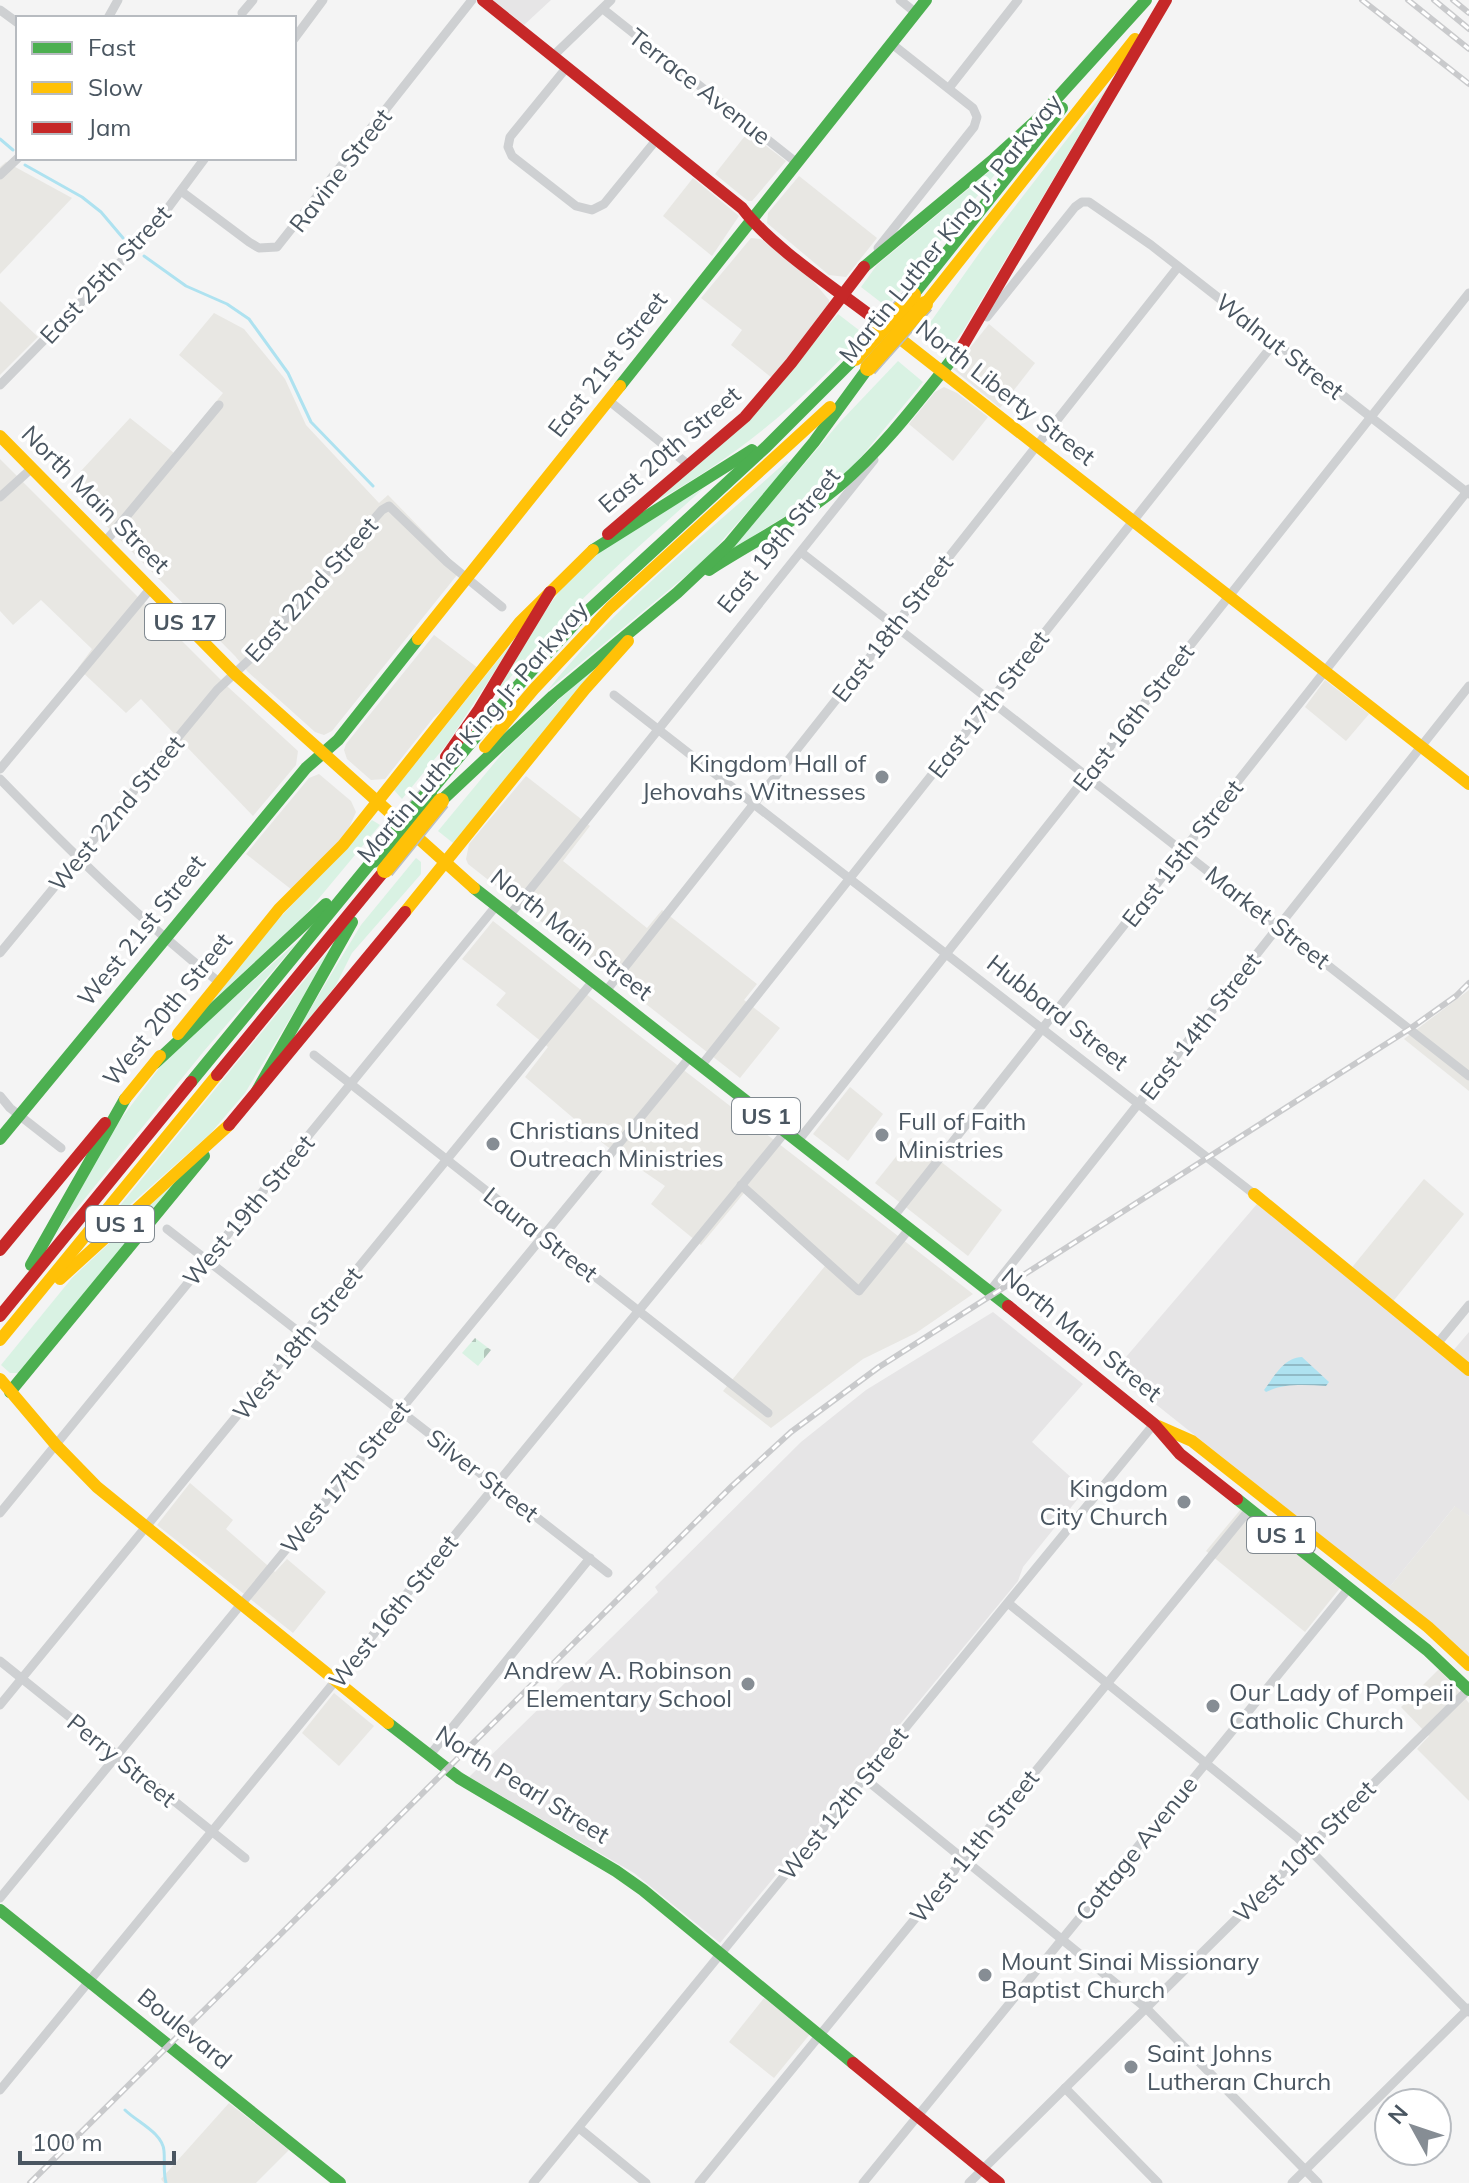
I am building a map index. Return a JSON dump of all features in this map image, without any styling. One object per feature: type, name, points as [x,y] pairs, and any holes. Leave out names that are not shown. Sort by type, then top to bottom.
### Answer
[{"type":"main road","name":"North Liberty Street","points":[[483,0],[742,208],[751,220],[844,295],[1469,784]]},
{"type":"main road","points":[[864,267],[1019,138],[1147,0]]},
{"type":"main road","name":"Martin Luther King Jr. Parkway","points":[[919,299],[1147,0]]},
{"type":"main road","points":[[962,347],[1166,0]]},
{"type":"main road","name":"Martin Luther King Jr. Parkway","points":[[434,794],[584,634],[796,439],[919,299],[1166,0]]},
{"type":"main road","name":"East 21st Street","points":[[322,754],[338,740],[921,6]]},
{"type":"main road","name":"East 20th Street","points":[[375,802],[520,622],[621,523],[690,466],[755,406],[864,267]]},
{"type":"main road","name":"East 19th Street","points":[[902,423],[962,347]]},
{"type":"main road","points":[[445,864],[593,680],[745,525],[814,442],[862,363]]},
{"type":"main road","name":"Martin Luther King Jr. Parkway","points":[[5,1318],[375,867],[516,688],[577,621],[862,363]]},
{"type":"main road","points":[[434,794],[677,593],[830,493],[902,423]]},
{"type":"main road","name":"North Main Street","points":[[0,436],[235,674],[445,864],[990,1291],[1154,1424],[1180,1454],[1427,1650],[1469,1689]]},
{"type":"main road","points":[[593,550],[748,451],[766,447]]},
{"type":"main road","points":[[434,794],[446,757],[478,711],[550,592]]},
{"type":"main road","name":"West 21st Street","points":[[0,1139],[306,768],[322,754]]},
{"type":"main road","name":"West 20th Street","points":[[0,1250],[279,909],[343,845],[375,802]]},
{"type":"main road","name":"US 1","points":[[5,1318],[229,1125],[445,864]]},
{"type":"main road","points":[[155,1063],[279,950],[337,892],[375,867]]},
{"type":"main road","points":[[257,1091],[351,924],[375,867]]},
{"type":"main road","name":"Martin Luther King Jr. Parkway","points":[[0,1340],[5,1318],[19,1292],[375,867]]},
{"type":"main road","points":[[19,1292],[27,1271],[125,1099]]},
{"type":"main road","points":[[5,1386],[229,1125]]},
{"type":"main road","name":"Hubbard Street","points":[[1254,1194],[1469,1370]]},
{"type":"main road","name":"North Pearl Street","points":[[5,1386],[97,1487],[335,1681],[459,1778],[616,1871],[721,1953],[999,2183]]},
{"type":"main road","name":"North Main Street","points":[[1154,1424],[1192,1441],[1428,1627],[1469,1665]]},
{"type":"main road","name":"Boulevard","points":[[0,1910],[340,2183]]},
{"type":"street","points":[[242,13],[253,0]]},
{"type":"street","points":[[296,36],[323,0]]},
{"type":"street","name":"Ravine Street","points":[[181,191],[259,248],[277,247],[472,0]]},
{"type":"street","points":[[553,56],[611,0]]},
{"type":"street","points":[[900,0],[921,6]]},
{"type":"street","points":[[892,44],[949,88],[1018,0]]},
{"type":"street","name":"Terrace Avenue","points":[[603,9],[797,163]]},
{"type":"street","points":[[567,67],[510,137],[508,147],[512,156],[576,206],[592,210],[604,204],[657,139]]},
{"type":"street","name":"East 20th Street","points":[[864,267],[974,127],[977,117],[973,108],[949,88]]},
{"type":"street","points":[[0,175],[16,160]]},
{"type":"street","name":"East 25th Street","points":[[0,385],[151,231],[204,160]]},
{"type":"street","name":"East 19th Street","points":[[962,347],[1075,207],[1089,202]]},
{"type":"street","name":"Walnut Street","points":[[1089,202],[1178,267],[1468,492]]},
{"type":"street","name":"East 18th Street","points":[[599,986],[753,804],[1178,267]]},
{"type":"street","name":"East 16th Street","points":[[792,1136],[945,954],[1469,293]]},
{"type":"street","name":"East 17th Street","points":[[695,1061],[849,879],[1275,342]]},
{"type":"street","points":[[608,400],[690,466]]},
{"type":"street","points":[[105,542],[219,405]]},
{"type":"street","name":"East 19th Street","points":[[502,911],[657,728],[789,562],[802,553],[902,423]]},
{"type":"street","points":[[0,497],[32,468]]},
{"type":"street","name":"East 15th Street","points":[[894,1216],[1468,492]]},
{"type":"street","name":"East 22nd Street","points":[[235,674],[376,516],[389,506],[466,579]]},
{"type":"street","name":"Market Street","points":[[802,553],[1469,1076]]},
{"type":"street","points":[[466,579],[502,607]]},
{"type":"street","points":[[0,769],[151,588]]},
{"type":"street","name":"West 22nd Street","points":[[0,953],[217,690],[235,674]]},
{"type":"street","name":"East 14th Street","points":[[990,1291],[1469,686]]},
{"type":"street","name":"Hubbard Street","points":[[614,695],[1254,1194]]},
{"type":"street","points":[[0,779],[78,859],[164,939],[220,983]]},
{"type":"street","name":"West 19th Street","points":[[0,1513],[352,1085],[502,911]]},
{"type":"street","name":"West 18th Street","points":[[0,1705],[447,1160],[599,986]]},
{"type":"street","name":"Laura Street","points":[[314,1055],[768,1413]]},
{"type":"street","name":"West 17th Street","points":[[0,1898],[544,1235],[695,1061]]},
{"type":"street","points":[[0,1096],[61,1148]]},
{"type":"street","name":"West 16th Street","points":[[0,2090],[741,1185],[792,1136]]},
{"type":"street","points":[[741,1185],[859,1291],[910,1228]]},
{"type":"street","name":"Silver Street","points":[[167,1229],[608,1573]]},
{"type":"street","points":[[1437,1344],[1469,1305]]},
{"type":"street","name":"West 12th Street","points":[[533,2183],[1154,1424]]},
{"type":"street","name":"West 11th Street","points":[[699,2183],[1249,1510]]},
{"type":"street","points":[[429,1756],[590,1558]]},
{"type":"street","name":"Cottage Avenue","points":[[863,2183],[1349,1588]]},
{"type":"street","points":[[1008,1603],[1307,1848],[1468,2010],[1292,2183]]},
{"type":"street","name":"Perry Street","points":[[0,1661],[245,1858]]},
{"type":"street","name":"West 10th Street","points":[[969,2183],[1469,1689]]},
{"type":"street","points":[[864,1778],[1146,2008],[1318,2183]]},
{"type":"street","points":[[1065,2088],[1158,2183]]},
{"type":"street","points":[[579,2128],[646,2183]]},
{"type":"shaded area","points":[[493,0],[551,0],[524,25]]},
{"type":"shaded area","points":[[748,132],[786,161],[752,201],[715,174]]},
{"type":"shaded area","points":[[6,162],[72,198],[0,274],[0,167]]},
{"type":"shaded area","points":[[799,176],[877,238],[846,277],[829,275],[767,223],[768,213]]},
{"type":"shaded area","points":[[693,178],[739,216],[712,256],[663,216]]},
{"type":"shaded area","points":[[751,238],[761,239],[813,281],[829,300],[829,306],[772,378],[731,345],[742,330],[701,298]]},
{"type":"shaded area","points":[[0,301],[38,337],[0,375]]},
{"type":"shaded area","points":[[214,313],[244,329],[285,379],[306,425],[379,503],[388,495],[461,570],[332,731],[324,735],[315,732],[248,672],[67,486],[130,418],[174,453],[223,393],[179,355]]},
{"type":"shaded area","points":[[989,324],[1035,363],[1000,408],[953,369]]},
{"type":"shaded area","points":[[944,387],[988,417],[953,461],[909,424],[935,392]]},
{"type":"shaded area","points":[[0,459],[228,687],[298,751],[296,765],[253,816],[141,699],[126,713],[78,668],[92,649],[41,600],[13,625],[0,611]]},
{"type":"shaded area","points":[[434,635],[478,668],[385,779],[371,780],[347,759],[346,744]]},
{"type":"shaded area","points":[[1325,680],[1369,714],[1346,741],[1305,707]]},
{"type":"shaded area","points":[[319,774],[351,801],[356,812],[346,835],[292,890],[246,854],[309,778]]},
{"type":"shaded area","points":[[526,776],[590,826],[563,861],[647,928],[662,910],[757,984],[744,1000],[780,1028],[740,1078],[468,864],[469,844]]},
{"type":"shaded area","points":[[493,921],[973,1294],[916,1333],[863,1359],[771,1428],[723,1391],[825,1266],[744,1193],[701,1245],[651,1204],[665,1186],[605,1145],[525,1077],[548,1047],[496,1005],[506,993],[462,959]]},
{"type":"shaded area","points":[[1469,990],[1469,1091],[1404,1039]]},
{"type":"shaded area","points":[[850,1087],[883,1114],[848,1161],[813,1134]]},
{"type":"shaded area","points":[[911,1138],[1002,1210],[968,1256],[875,1183]]},
{"type":"shaded area","points":[[1424,1179],[1464,1214],[1386,1310],[1345,1276]]},
{"type":"shaded area","points":[[1257,1204],[1446,1359],[1469,1332],[1469,1516],[1455,1506],[1388,1589],[1114,1371]]},
{"type":"shaded area","name":"Andrew A. Robinson Elementary School","points":[[993,1312],[1083,1384],[1032,1442],[1085,1490],[1023,1567],[1018,1581],[720,1943],[634,1873],[469,1777],[658,1592],[655,1587],[801,1442],[866,1390]]},
{"type":"shaded area","points":[[190,1483],[233,1520],[226,1529],[275,1572],[287,1559],[326,1592],[293,1633],[157,1525]]},
{"type":"shaded area","points":[[1456,1505],[1469,1516],[1469,1659],[1388,1589]]},
{"type":"shaded area","points":[[1241,1509],[1340,1588],[1305,1632],[1206,1551]]},
{"type":"shaded area","points":[[1439,1669],[1469,1703],[1469,1801],[1417,1749],[1429,1736],[1401,1707]]},
{"type":"shaded area","points":[[334,1693],[374,1726],[339,1766],[302,1733]]},
{"type":"shaded area","points":[[764,1998],[810,2034],[774,2078],[729,2042]]},
{"type":"shaded area","points":[[229,2103],[289,2150],[256,2183],[164,2183],[161,2179]]},
{"type":"green space","points":[[1109,85],[963,331],[946,353],[922,334],[985,245]]},
{"type":"green space","points":[[1014,151],[887,307],[861,287],[877,265]]},
{"type":"green space","points":[[838,314],[864,334],[840,360],[790,408],[736,451],[647,506],[755,413]]},
{"type":"green space","points":[[898,361],[923,382],[852,468],[808,502],[732,549],[840,422]]},
{"type":"green space","points":[[787,461],[790,463],[705,560],[548,690],[632,599]]},
{"type":"green space","points":[[704,488],[596,586],[545,638],[498,693],[496,691],[541,617],[582,566],[623,535]]},
{"type":"green space","points":[[522,630],[447,744],[402,799],[394,790]]},
{"type":"green space","points":[[623,640],[453,843],[438,831],[506,749]]},
{"type":"green space","points":[[372,820],[380,825],[305,915],[214,1000],[256,943]]},
{"type":"green space","points":[[416,858],[421,862],[421,874],[352,953],[336,985],[283,1054],[361,925]]},
{"type":"green space","points":[[301,938],[204,1051],[57,1233],[109,1135],[166,1059]]},
{"type":"green space","points":[[338,939],[245,1093],[210,1134],[96,1235]]},
{"type":"green space","points":[[178,1179],[18,1373],[10,1373],[1,1365],[72,1278]]},
{"type":"green space","points":[[475,1338],[491,1350],[478,1366],[462,1353]]},
{"type":"water","points":[[1302,1357],[1329,1382],[1326,1386],[1295,1385],[1264,1390],[1285,1364]]},
{"type":"waterway","points":[[0,139],[13,150]]},
{"type":"waterway","points":[[25,165],[82,197],[101,212],[123,238]]},
{"type":"waterway","points":[[144,256],[186,286],[227,304],[249,319],[288,373],[311,422],[373,486]]},
{"type":"waterway","points":[[125,2110],[154,2133],[163,2145],[166,2183]]},
{"type":"railway","points":[[1362,0],[1469,84]]},
{"type":"railway","points":[[1408,0],[1469,49]]},
{"type":"railway","points":[[1434,0],[1469,29]]},
{"type":"railway","points":[[1453,0],[1469,13]]},
{"type":"railway","points":[[30,2183],[732,1486],[791,1432],[879,1367],[1411,1028],[1469,983]]},
{"type":"traffic: fast","points":[[620,386],[926,0]]},
{"type":"traffic: fast","points":[[864,267],[1039,118],[1146,0]]},
{"type":"traffic: fast","points":[[913,295],[1062,108]]},
{"type":"traffic: fast","points":[[709,570],[792,520],[839,486],[888,437],[962,347]]},
{"type":"traffic: fast","points":[[429,793],[516,688],[577,621],[766,447],[855,358]]},
{"type":"traffic: fast","points":[[441,801],[553,696],[677,593],[729,544],[814,442],[868,368]]},
{"type":"traffic: fast","points":[[593,550],[752,450]]},
{"type":"traffic: fast","points":[[0,1139],[306,768],[338,740],[418,639]]},
{"type":"traffic: fast","points":[[373,860],[429,793]]},
{"type":"traffic: fast","points":[[191,1082],[373,860]]},
{"type":"traffic: fast","points":[[474,888],[1008,1306]]},
{"type":"traffic: fast","points":[[155,1063],[326,904]]},
{"type":"traffic: fast","points":[[257,1091],[352,922]]},
{"type":"traffic: fast","points":[[31,1265],[125,1099]]},
{"type":"traffic: fast","points":[[10,1392],[204,1156]]},
{"type":"traffic: fast","points":[[1237,1499],[1427,1650],[1469,1690]]},
{"type":"traffic: fast","points":[[388,1723],[459,1778],[643,1890],[853,2063]]},
{"type":"traffic: fast","points":[[0,1910],[340,2183]]},
{"type":"traffic: slow","points":[[925,304],[1135,39]]},
{"type":"traffic: slow","points":[[855,358],[913,295]]},
{"type":"traffic: slow","points":[[868,368],[925,304]]},
{"type":"traffic: slow","points":[[880,323],[1469,784]]},
{"type":"traffic: slow","points":[[418,639],[620,386]]},
{"type":"traffic: slow","points":[[485,747],[610,608],[830,407]]},
{"type":"traffic: slow","points":[[0,436],[235,674],[474,888]]},
{"type":"traffic: slow","points":[[178,1034],[279,909],[343,845],[520,622],[593,550]]},
{"type":"traffic: slow","points":[[405,912],[585,689],[628,641]]},
{"type":"traffic: slow","points":[[385,870],[441,801]]},
{"type":"traffic: slow","points":[[125,1099],[160,1056]]},
{"type":"traffic: slow","points":[[0,1340],[217,1075]]},
{"type":"traffic: slow","points":[[60,1279],[229,1125]]},
{"type":"traffic: slow","points":[[1254,1194],[1469,1370]]},
{"type":"traffic: slow","points":[[0,1379],[56,1445],[97,1487],[388,1723]]},
{"type":"traffic: slow","points":[[1158,1426],[1192,1441],[1428,1627],[1469,1665]]},
{"type":"traffic: jam","points":[[483,0],[742,208],[788,254],[880,323]]},
{"type":"traffic: jam","points":[[962,347],[1166,0]]},
{"type":"traffic: jam","points":[[608,534],[745,417],[791,363],[864,267]]},
{"type":"traffic: jam","points":[[446,757],[478,711],[550,592]]},
{"type":"traffic: jam","points":[[217,1075],[385,870]]},
{"type":"traffic: jam","points":[[229,1125],[405,912]]},
{"type":"traffic: jam","points":[[0,1316],[191,1082]]},
{"type":"traffic: jam","points":[[0,1250],[105,1123]]},
{"type":"traffic: jam","points":[[1008,1306],[1154,1424],[1180,1454],[1237,1499]]},
{"type":"traffic: jam","points":[[853,2063],[999,2183]]},
{"type":"place","name":"Kingdom Hall of Jehovahs Witnesses","points":[[882,777]]},
{"type":"place","name":"Full of Faith Ministries","points":[[882,1135]]},
{"type":"place","name":"Christians United Outreach Ministries","points":[[493,1144]]},
{"type":"place","name":"Kingdom City Church","points":[[1184,1502]]},
{"type":"place","name":"Andrew A. Robinson Elementary School","points":[[748,1684]]},
{"type":"place","name":"Our Lady of Pompeii Catholic Church","points":[[1213,1706]]},
{"type":"place","name":"Mount Sinai Missionary Baptist Church","points":[[985,1975]]},
{"type":"place","name":"Saint Johns Lutheran Church","points":[[1131,2067]]}]
